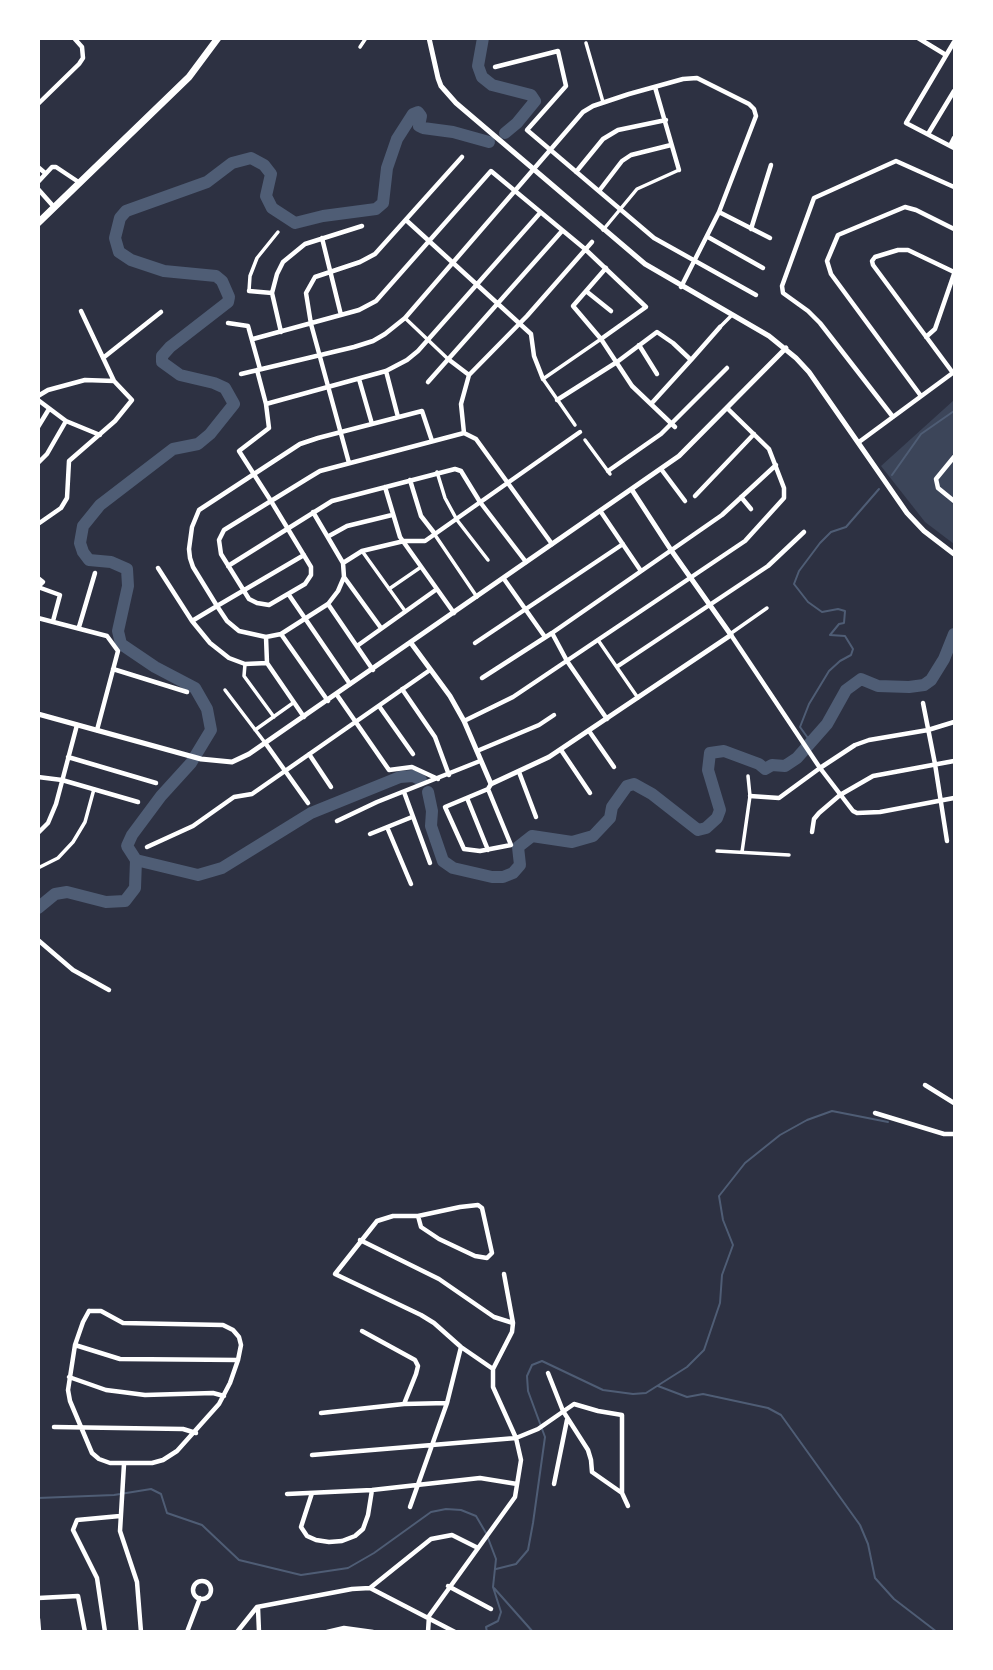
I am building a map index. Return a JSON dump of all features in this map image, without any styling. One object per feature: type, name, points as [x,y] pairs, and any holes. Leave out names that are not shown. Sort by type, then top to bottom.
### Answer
[{"type":"main road","points":[[38,223],[189,77],[218,38]]},
{"type":"street","points":[[38,104],[83,58],[82,47],[74,38]]},
{"type":"street","points":[[360,47],[366,38]]},
{"type":"street","points":[[429,38],[438,78],[448,95],[535,171],[645,264],[786,348],[809,372],[907,513],[924,531],[954,554]]},
{"type":"street","points":[[918,38],[946,55]]},
{"type":"street","points":[[954,42],[906,122],[952,147],[954,138]]},
{"type":"street","points":[[586,43],[603,102]]},
{"type":"street","points":[[495,67],[558,51],[566,86],[527,130],[654,237],[756,295]]},
{"type":"street","points":[[241,374],[373,341],[405,318],[535,171],[583,112],[603,102],[655,86],[697,78],[749,104],[756,116],[719,212],[681,287]]},
{"type":"street","points":[[603,230],[637,189],[678,170],[655,86]]},
{"type":"street","points":[[928,134],[954,91]]},
{"type":"street","points":[[576,172],[603,139],[618,130],[666,120]]},
{"type":"street","points":[[599,191],[622,161],[631,155],[671,145]]},
{"type":"street","points":[[349,463],[311,324],[306,293],[315,277],[360,262],[375,254],[462,157]]},
{"type":"street","points":[[893,417],[820,323],[808,310],[783,293],[782,286],[814,198],[896,161],[954,187]]},
{"type":"street","points":[[751,229],[771,165]]},
{"type":"street","points":[[38,167],[45,173]]},
{"type":"street","points":[[38,182],[52,167],[56,167],[80,183]]},
{"type":"street","points":[[253,339],[341,316],[376,301],[491,171],[585,249],[646,307],[542,379]]},
{"type":"street","points":[[38,189],[54,207]]},
{"type":"street","points":[[921,396],[831,274],[827,261],[838,235],[905,207],[954,229]]},
{"type":"street","points":[[719,212],[770,239]]},
{"type":"street","points":[[266,404],[386,371],[407,360],[540,213]]},
{"type":"street","points":[[406,220],[531,334],[532,350],[542,379],[575,425]]},
{"type":"street","points":[[351,221],[352,230]]},
{"type":"street","points":[[281,332],[272,293],[283,262],[305,244],[362,226]]},
{"type":"street","points":[[428,382],[562,231]]},
{"type":"street","points":[[272,293],[249,291],[250,276],[257,258],[278,232]]},
{"type":"street","points":[[708,237],[763,268]]},
{"type":"street","points":[[322,238],[341,316]]},
{"type":"street","points":[[464,433],[461,404],[468,375],[592,242]]},
{"type":"street","points":[[859,442],[954,372],[926,337],[873,265],[875,257],[903,250],[954,273],[935,329],[926,337]]},
{"type":"street","points":[[606,268],[573,306],[601,339],[632,386],[673,426]]},
{"type":"street","points":[[586,290],[611,311]]},
{"type":"street","points":[[38,524],[61,508],[67,498],[69,461],[100,435],[132,400],[114,381],[81,311]]},
{"type":"street","points":[[103,358],[161,312]]},
{"type":"street","points":[[652,404],[732,315]]},
{"type":"street","points":[[405,318],[427,341],[468,375]]},
{"type":"street","points":[[228,323],[248,326],[266,404],[268,430],[239,451],[271,501],[311,567],[311,575],[305,584],[289,595],[268,605],[249,599],[221,554],[219,540],[224,530],[271,501],[320,471],[464,433],[476,439],[553,545]]},
{"type":"street","points":[[557,400],[617,362],[657,332],[691,360]]},
{"type":"street","points":[[639,345],[657,374]]},
{"type":"street","points":[[38,714],[201,758],[232,762],[266,744],[679,456],[786,348]]},
{"type":"street","points":[[585,440],[609,473],[673,426],[727,368]]},
{"type":"street","points":[[386,371],[398,417]]},
{"type":"street","points":[[359,379],[372,424]]},
{"type":"street","points":[[100,435],[66,421],[49,410],[38,398],[48,390],[85,380],[114,381]]},
{"type":"street","points":[[464,721],[513,697],[745,541],[785,498],[769,449],[727,408]]},
{"type":"street","points":[[38,427],[49,410]]},
{"type":"street","points":[[313,512],[343,563],[344,577],[338,591],[328,604],[281,634],[266,637],[239,631],[227,621],[193,567],[189,549],[192,527],[199,510],[300,444],[340,432],[422,411],[432,441]]},
{"type":"street","points":[[38,463],[47,454],[66,421]]},
{"type":"street","points":[[343,563],[362,551],[404,541],[420,543],[457,520],[580,432]]},
{"type":"street","points":[[695,496],[754,434]]},
{"type":"street","points":[[954,457],[936,479],[939,488],[954,501]]},
{"type":"street","points":[[482,678],[552,633],[722,515],[776,465]]},
{"type":"street","points":[[228,566],[332,501],[455,469],[460,470],[480,502],[527,563]]},
{"type":"street","points":[[661,469],[685,501]]},
{"type":"street","points":[[437,472],[445,498],[457,520],[488,560]]},
{"type":"street","points":[[411,480],[421,516],[477,597]]},
{"type":"street","points":[[384,487],[392,515],[404,541],[454,613]]},
{"type":"street","points":[[632,490],[849,808],[858,813],[880,812],[954,798]]},
{"type":"street","points":[[741,498],[751,509]]},
{"type":"street","points":[[601,512],[641,571]]},
{"type":"street","points":[[329,536],[347,526],[392,515]]},
{"type":"street","points":[[618,666],[768,566],[804,532]]},
{"type":"street","points":[[475,643],[623,544]]},
{"type":"street","points":[[362,551],[405,611]]},
{"type":"street","points":[[192,621],[304,555]]},
{"type":"street","points":[[389,589],[421,567]]},
{"type":"street","points":[[158,568],[192,621],[210,643],[229,658],[245,664],[267,663]]},
{"type":"street","points":[[79,627],[95,573]]},
{"type":"street","points":[[344,577],[381,628]]},
{"type":"street","points":[[38,578],[43,582],[38,587],[60,594],[53,621]]},
{"type":"street","points":[[503,579],[545,637]]},
{"type":"street","points":[[357,646],[437,589]]},
{"type":"street","points":[[289,595],[351,685]]},
{"type":"street","points":[[328,604],[373,670]]},
{"type":"street","points":[[411,643],[450,696],[477,751],[489,786],[511,845],[488,850],[463,849],[445,809],[447,806],[467,798],[489,786],[561,750],[767,608]]},
{"type":"street","points":[[38,618],[107,636],[118,651],[97,730]]},
{"type":"street","points":[[552,633],[567,661],[607,719]]},
{"type":"street","points":[[281,634],[328,701]]},
{"type":"street","points":[[266,637],[267,663],[304,717]]},
{"type":"street","points":[[598,640],[638,698]]},
{"type":"street","points":[[245,664],[244,676],[274,716]]},
{"type":"street","points":[[113,669],[187,692]]},
{"type":"street","points":[[147,847],[193,826],[234,797],[253,794],[430,670]]},
{"type":"street","points":[[402,689],[435,737],[449,775]]},
{"type":"street","points":[[225,690],[308,803]]},
{"type":"street","points":[[337,695],[389,770],[412,766],[438,779]]},
{"type":"street","points":[[255,730],[293,703]]},
{"type":"street","points":[[923,703],[947,841]]},
{"type":"street","points":[[379,705],[413,754]]},
{"type":"street","points":[[477,751],[539,725],[554,715]]},
{"type":"street","points":[[750,796],[779,797],[855,745],[954,722]]},
{"type":"street","points":[[38,833],[48,823],[77,725]]},
{"type":"street","points":[[589,731],[614,767]]},
{"type":"street","points":[[561,750],[590,793]]},
{"type":"street","points":[[309,754],[331,787]]},
{"type":"street","points":[[68,757],[156,783]]},
{"type":"street","points":[[337,821],[480,761]]},
{"type":"street","points":[[811,832],[814,819],[840,795],[873,776],[954,761]]},
{"type":"street","points":[[519,772],[536,817]]},
{"type":"street","points":[[38,776],[62,780],[138,802]]},
{"type":"street","points":[[742,852],[750,796],[748,776]]},
{"type":"street","points":[[38,868],[58,859],[73,842],[85,822],[94,789]]},
{"type":"street","points":[[404,792],[430,863]]},
{"type":"street","points":[[467,798],[488,850]]},
{"type":"street","points":[[370,834],[412,817]]},
{"type":"street","points":[[387,827],[411,884]]},
{"type":"street","points":[[717,850],[789,855]]},
{"type":"street","points":[[38,940],[74,970],[109,990]]},
{"type":"street","points":[[925,1086],[954,1103]]},
{"type":"street","points":[[875,1113],[944,1134],[954,1134]]},
{"type":"street","points":[[418,1216],[421,1227],[439,1239],[475,1256],[487,1258],[492,1253],[482,1208],[478,1205],[460,1206],[418,1216],[393,1216],[377,1221],[335,1274],[421,1315],[493,1369]]},
{"type":"street","points":[[360,1240],[439,1279],[494,1317],[513,1323]]},
{"type":"street","points":[[428,1632],[429,1616],[448,1586],[515,1497],[521,1460],[516,1437],[494,1395],[493,1369],[512,1332],[513,1323],[504,1274]]},
{"type":"street","points":[[89,1311],[101,1311],[123,1323],[223,1325],[233,1329],[239,1337],[242,1345],[238,1360],[224,1396],[196,1433],[163,1460],[152,1463],[110,1464],[92,1453],[70,1401],[69,1377],[75,1345],[89,1311]]},
{"type":"street","points":[[362,1331],[415,1360],[418,1366],[416,1374],[404,1404]]},
{"type":"street","points":[[75,1345],[129,1360],[238,1360]]},
{"type":"street","points":[[410,1507],[447,1403],[461,1347]]},
{"type":"street","points":[[548,1373],[563,1411],[588,1450],[592,1460],[592,1472],[622,1493]]},
{"type":"street","points":[[69,1377],[106,1390],[145,1395],[213,1393],[224,1396]]},
{"type":"street","points":[[321,1413],[404,1404],[447,1403]]},
{"type":"street","points":[[312,1455],[516,1437],[538,1429],[574,1404],[622,1415],[622,1493],[628,1506]]},
{"type":"street","points":[[554,1484],[568,1420]]},
{"type":"street","points":[[54,1427],[183,1429],[196,1433]]},
{"type":"street","points":[[124,1464],[121,1541],[137,1582],[141,1632]]},
{"type":"street","points":[[287,1494],[372,1490],[480,1478],[517,1484]]},
{"type":"street","points":[[313,1493],[301,1527],[307,1536],[329,1542],[342,1541],[355,1536],[363,1529],[372,1490]]},
{"type":"street","points":[[105,1632],[96,1578],[73,1530],[78,1520],[120,1517]]},
{"type":"street","points":[[370,1588],[431,1539],[452,1535],[478,1548]]},
{"type":"street","points":[[448,1586],[491,1609]]},
{"type":"street","points":[[237,1632],[257,1607],[370,1588],[429,1616],[455,1632]]},
{"type":"street","points":[[38,1598],[78,1596],[85,1632]]},
{"type":"street","points":[[187,1632],[200,1598]]},
{"type":"street","points":[[257,1607],[259,1632]]},
{"type":"street","points":[[38,1619],[39,1632]]},
{"type":"street","points":[[327,1632],[344,1628],[373,1632]]},
{"type":"shaded area","points":[[954,400],[954,544],[925,522],[881,466]]},
{"type":"waterway","points":[[483,38],[478,66],[482,77],[492,85],[531,95],[535,101],[505,133]]},
{"type":"waterway","points":[[38,908],[55,894],[67,892],[106,902],[125,901],[135,888],[136,860],[127,846],[132,835],[161,796],[191,763],[211,730],[207,709],[195,688],[155,667],[121,644],[118,631],[128,586],[127,569],[111,562],[89,560],[80,543],[83,526],[100,505],[173,449],[198,444],[210,434],[234,404],[225,388],[180,375],[162,362],[162,356],[170,347],[228,302],[229,297],[222,281],[216,276],[164,271],[131,260],[119,252],[115,238],[120,218],[126,211],[207,182],[232,163],[251,158],[264,165],[271,174],[266,196],[272,208],[295,223],[323,216],[376,209],[383,203],[387,168],[397,139],[413,114],[418,112],[421,116],[419,126],[423,128],[453,132],[489,142]]},
{"type":"waterway","points":[[892,475],[921,434],[954,411]]},
{"type":"waterway","points":[[810,741],[800,727],[809,704],[829,671],[851,655],[853,649],[845,636],[830,635],[839,624],[844,623],[845,611],[838,609],[822,612],[808,602],[794,584],[799,571],[820,543],[831,532],[846,527],[879,489]]},
{"type":"waterway","points":[[428,792],[432,811],[431,826],[443,861],[453,868],[492,877],[513,873],[520,865],[518,847],[532,836],[572,842],[593,836],[610,818],[612,807],[627,786],[634,784],[652,794],[698,830],[706,828],[717,818],[720,810],[708,770],[710,753],[724,751],[759,764],[765,769],[772,765],[785,766],[797,758],[827,724],[846,690],[861,679],[878,686],[924,685],[931,680],[944,659],[954,634]]},
{"type":"waterway","points":[[136,860],[198,875],[222,868],[311,813],[400,777],[413,776],[421,780]]},
{"type":"waterway","points":[[496,1569],[516,1564],[528,1550],[533,1523],[545,1437],[528,1391],[527,1376],[532,1365],[542,1361],[603,1390],[633,1394],[646,1393],[687,1367],[704,1350],[720,1303],[722,1275],[733,1245],[723,1220],[719,1196],[745,1163],[780,1135],[807,1120],[832,1111],[888,1122]]},
{"type":"waterway","points":[[658,1386],[687,1397],[703,1394],[768,1408],[781,1415],[860,1525],[868,1544],[875,1578],[894,1599],[937,1632]]},
{"type":"waterway","points":[[38,1498],[114,1495],[151,1489],[161,1494],[167,1513],[202,1525],[239,1560],[301,1575],[348,1568],[374,1553],[431,1512],[461,1510],[476,1516],[486,1533]]},
{"type":"waterway","points":[[487,1632],[486,1627],[498,1621],[501,1612],[493,1587],[496,1559],[488,1538]]},
{"type":"waterway","points":[[494,1588],[533,1632]]}]
